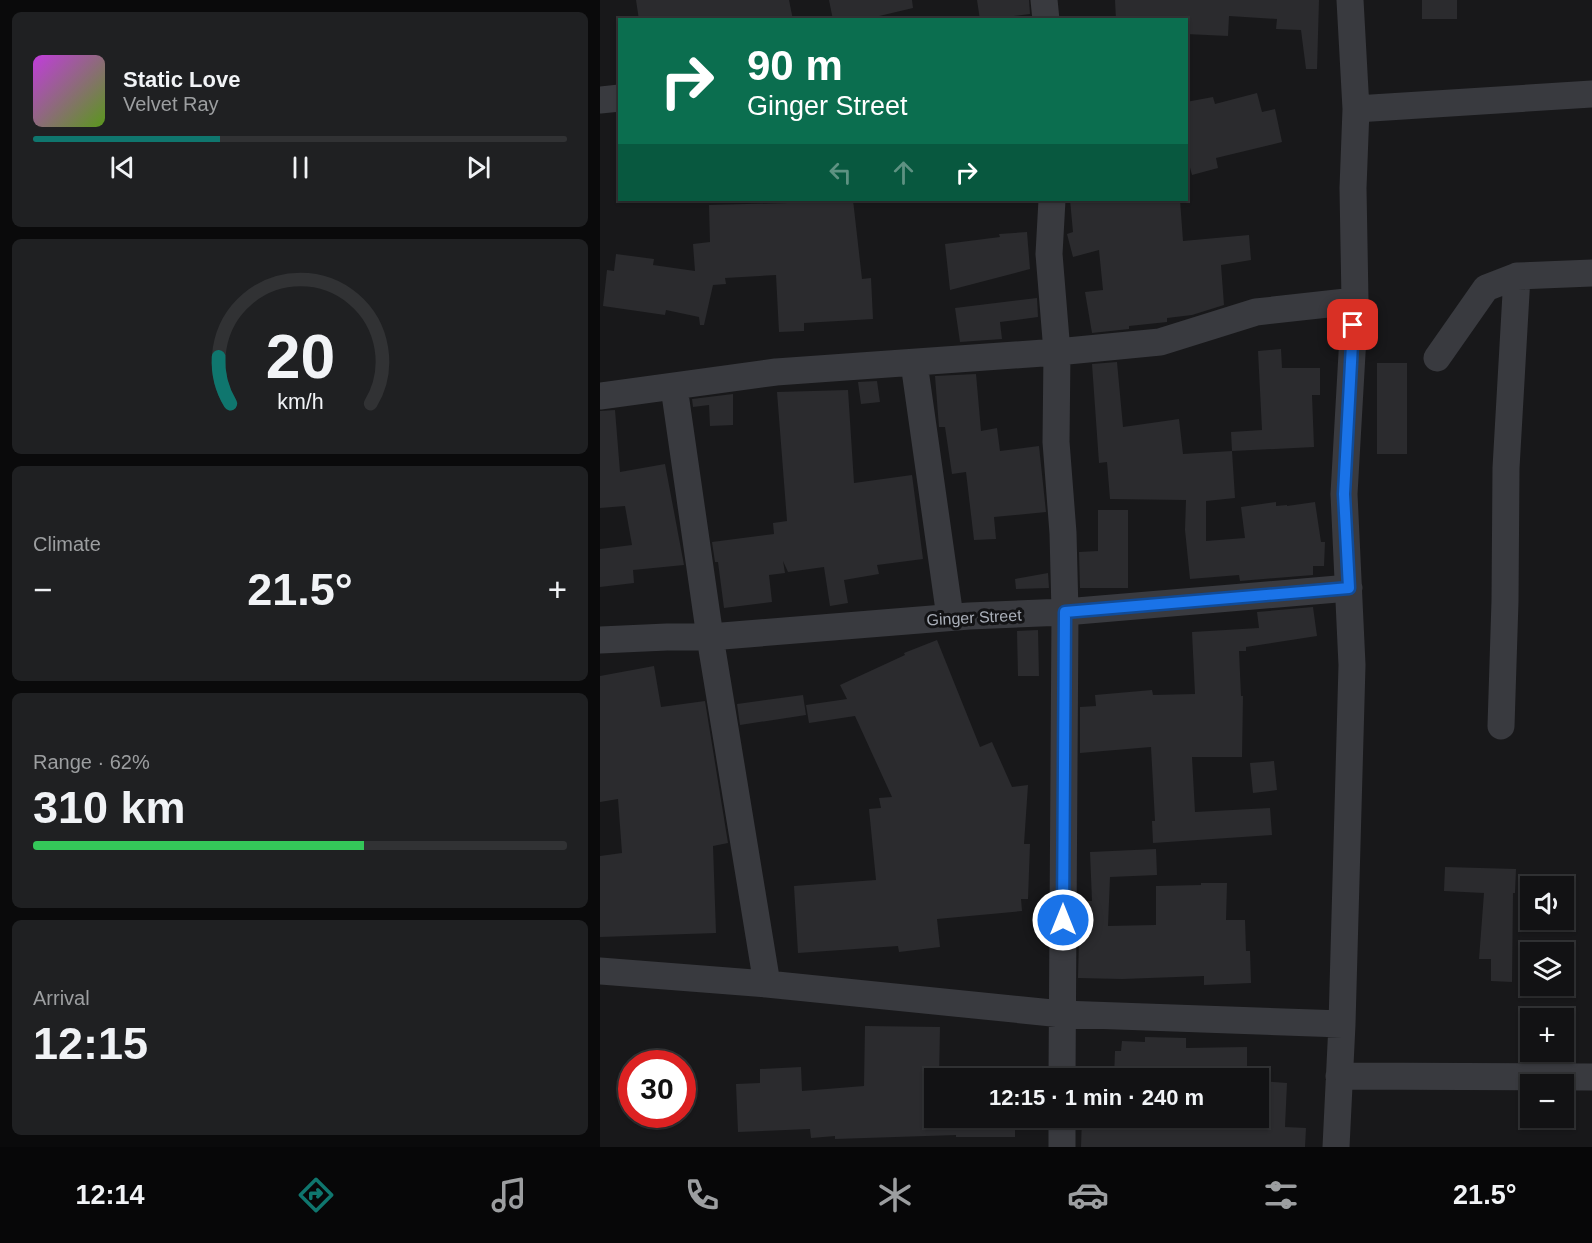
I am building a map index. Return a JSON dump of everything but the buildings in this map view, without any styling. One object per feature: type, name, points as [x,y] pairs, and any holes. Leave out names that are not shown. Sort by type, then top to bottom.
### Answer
[{"type":"street","points":[[1044,0],[1046,18]]},
{"type":"street","points":[[1336,1147],[1342,1024],[1352,665],[1344,494],[1355,301],[1353,188],[1356,108],[1350,0]]},
{"type":"street","points":[[1356,108],[1592,94]]},
{"type":"street","points":[[600,100],[618,98]]},
{"type":"street","points":[[1052,201],[1049,254],[1057,352],[1056,442],[1063,533],[1065,612],[1062,1068]]},
{"type":"street","points":[[1437,358],[1486,288],[1517,276],[1592,273]]},
{"type":"street","points":[[1502,726],[1506,468],[1517,276]]},
{"type":"street","points":[[600,396],[776,372],[1057,352],[1160,342],[1256,312],[1355,301]]},
{"type":"street","points":[[914,363],[950,617]]},
{"type":"street","points":[[674,387],[710,638],[767,984]]},
{"type":"street","name":"Ginger Street","points":[[600,640],[710,638],[950,617],[1065,612],[1349,588]]},
{"type":"street","points":[[600,971],[767,984],[1062,1014],[1342,1024]]},
{"type":"street","points":[[1339,1076],[1592,1077]]},
{"type":"street","points":[[1062,1128],[1062,1147]]},
{"type":"route","points":[[1063,920],[1065,612],[1349,588],[1344,494],[1353,325]]}]
